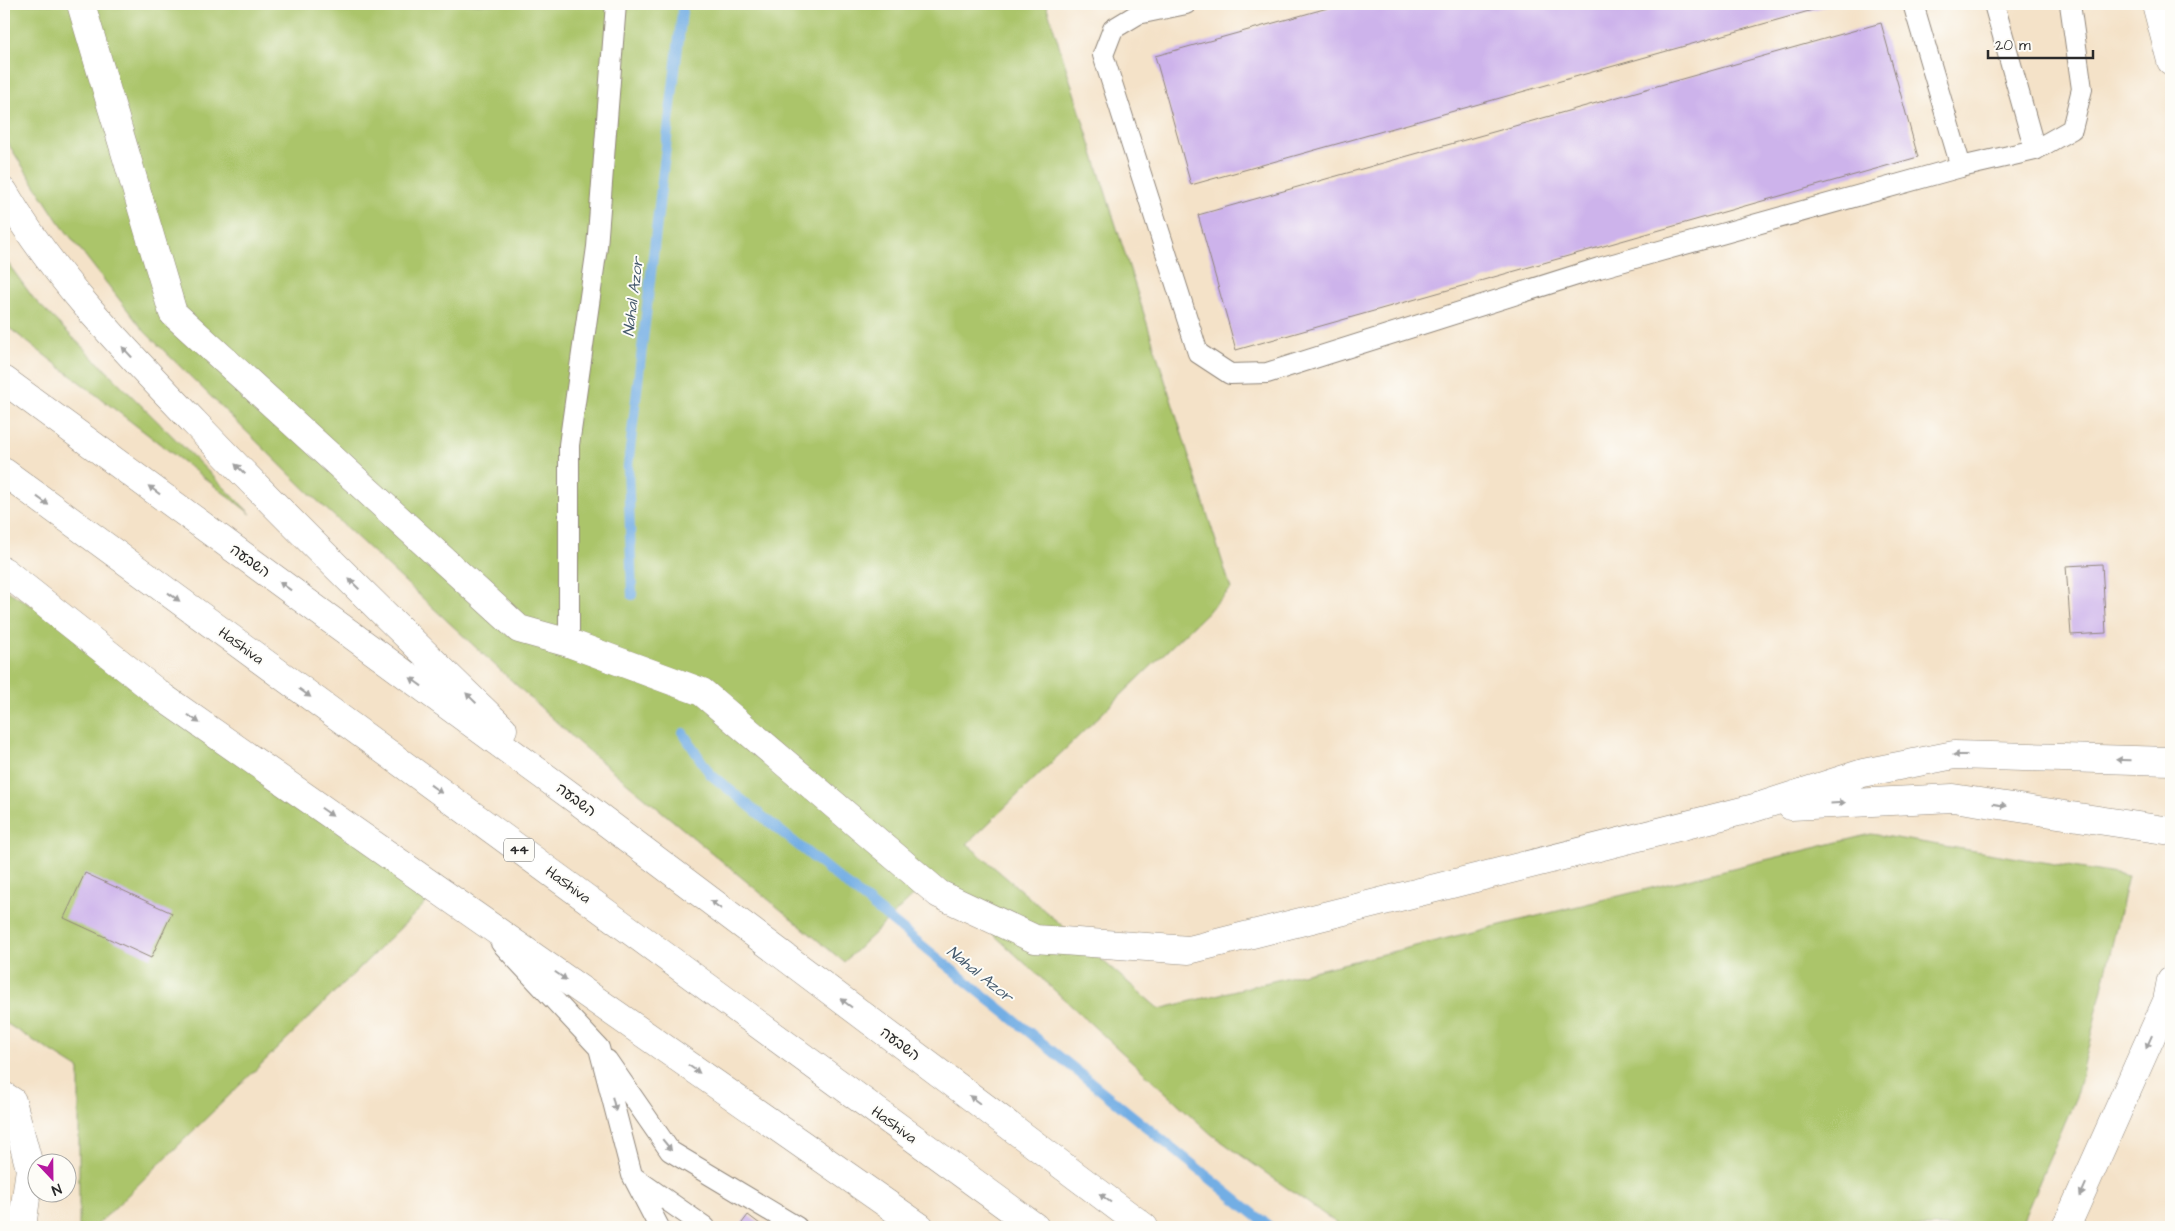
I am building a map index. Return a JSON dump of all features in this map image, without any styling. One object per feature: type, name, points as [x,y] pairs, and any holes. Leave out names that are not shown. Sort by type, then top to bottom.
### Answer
[{"type":"main road","points":[[80,4],[173,313],[519,629],[568,643],[702,692],[939,894],[1035,939],[1189,950],[1754,808],[1863,772],[1954,755],[2171,762]]},
{"type":"main road","points":[[2156,4],[2171,61]]},
{"type":"main road","points":[[4,192],[17,214],[56,267],[108,332],[226,456],[398,628],[582,804]]},
{"type":"main road","name":"השבעה","points":[[4,380],[582,804],[1144,1227]]},
{"type":"main road","name":"HaShiva","points":[[4,472],[1035,1227]]},
{"type":"main road","points":[[4,571],[164,698]]},
{"type":"main road","points":[[4,582],[164,698],[920,1227]]},
{"type":"main road","points":[[1754,808],[1953,798],[2171,831]]},
{"type":"main road","points":[[2066,1227],[2167,1001],[2171,980]]},
{"type":"main road","points":[[4,1096],[12,1101],[30,1169],[22,1227]]},
{"type":"lane","points":[[568,643],[569,445],[597,247],[616,4]]},
{"type":"lane","points":[[1186,4],[1138,14],[1113,29],[1103,55],[1198,353],[1230,374],[1267,373],[1599,268],[1961,167],[2035,150],[2072,129],[2082,89],[2070,4]]},
{"type":"lane","points":[[1994,4],[2035,150]]},
{"type":"lane","points":[[1914,6],[1961,167]]},
{"type":"lane","points":[[474,915],[599,1048],[670,1151],[797,1227]]},
{"type":"lane","points":[[599,1048],[632,1175],[659,1227]]},
{"type":"lane","points":[[632,1175],[705,1227]]},
{"type":"green space","points":[[4,4],[1046,4],[1231,589],[967,844],[1159,1009],[1871,834],[2128,876],[2078,1092],[2020,1227],[1342,1227],[1211,1134],[932,878],[844,962],[580,744],[307,491],[144,331],[58,221],[7,142],[4,134]]},
{"type":"green space","points":[[4,258],[34,299],[251,514],[4,324]]},
{"type":"green space","points":[[4,589],[168,686],[430,899],[95,1227],[79,1227],[79,1069],[4,1022]]},
{"type":"building","points":[[1342,4],[1834,4],[1191,185],[1155,56]]},
{"type":"building","points":[[1881,23],[1918,157],[1236,350],[1198,215]]},
{"type":"building","points":[[2102,564],[2106,633],[2071,635],[2066,566]]},
{"type":"building","points":[[85,873],[172,913],[151,958],[64,918]]},
{"type":"building","points":[[748,1215],[764,1227],[739,1227]]},
{"type":"waterway","name":"Nahal Azor","points":[[632,595],[628,466],[683,4]]},
{"type":"waterway","name":"Nahal Azor","points":[[683,733],[710,774],[1270,1227]]}]
